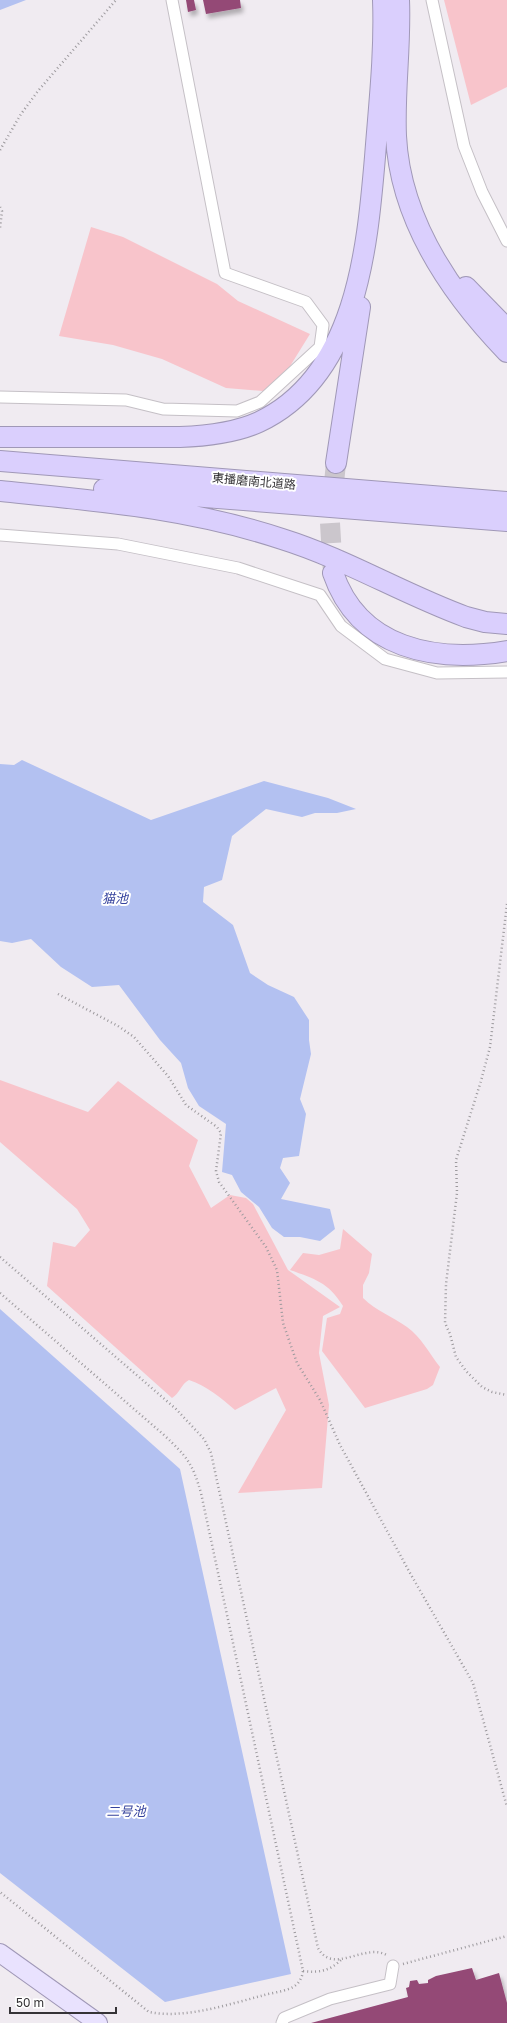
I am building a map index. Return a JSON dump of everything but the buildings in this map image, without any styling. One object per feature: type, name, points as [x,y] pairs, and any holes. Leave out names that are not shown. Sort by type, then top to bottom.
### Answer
[{"type":"highway","points":[[336,463],[357,332],[368,226],[379,101],[383,0]]},
{"type":"highway","points":[[399,0],[396,110],[398,161],[412,210],[438,264],[465,304],[507,352]]},
{"type":"highway","points":[[0,437],[208,436],[235,430],[259,422],[284,407],[304,390],[321,370],[335,348],[346,323],[354,296],[368,226]]},
{"type":"highway","points":[[425,236],[449,268],[507,329]]},
{"type":"highway","name":"東播磨南北道路","points":[[0,461],[507,502]]},
{"type":"highway","name":"東播磨南北道路","points":[[0,481],[507,521]]},
{"type":"highway","points":[[0,491],[147,507],[193,514],[237,525],[324,554],[466,617],[485,622],[507,624]]},
{"type":"highway","points":[[333,573],[339,590],[348,605],[363,622],[381,636],[402,646],[450,655],[507,651]]},
{"type":"main road","points":[[0,1953],[98,2023]]},
{"type":"street","points":[[0,397],[126,400],[163,409],[237,411],[260,402],[320,347],[323,325],[306,302],[225,273],[172,0]]},
{"type":"street","points":[[432,0],[464,146],[482,192],[507,241]]},
{"type":"street","points":[[0,534],[118,544],[238,568],[320,594],[341,626],[385,659],[437,673],[507,672]]},
{"type":"street","points":[[282,2023],[284,2018],[330,1999],[390,1984],[393,1966]]},
{"type":"path","points":[[0,150],[21,114],[38,91],[116,0]]},
{"type":"path","points":[[0,206],[2,211],[0,228]]},
{"type":"path","points":[[507,904],[490,1047],[456,1160],[457,1192],[446,1284],[445,1323],[450,1334],[456,1357],[466,1371],[482,1387],[492,1392],[507,1394]]},
{"type":"path","points":[[58,994],[118,1026],[134,1037],[168,1076],[186,1104],[217,1126],[221,1133],[216,1171],[219,1182],[266,1247],[277,1270],[283,1323],[296,1363],[320,1400],[350,1465],[474,1683],[507,1807]]},
{"type":"path","points":[[0,1257],[176,1409],[204,1439],[211,1453],[318,1948],[326,1958],[342,1958],[378,1952],[390,1957],[393,1966],[507,1936]]},
{"type":"path","points":[[0,1293],[164,1435],[185,1455],[194,1470],[211,1540],[303,1971],[302,1978],[291,1988],[230,2004],[177,2014],[162,2015],[149,2012],[0,1892]]},
{"type":"path","points":[[303,1971],[317,1973],[328,1970],[336,1966],[342,1958]]},
{"type":"shaded area","points":[[444,0],[507,0],[507,87],[471,105]]},
{"type":"shaded area","points":[[91,227],[123,237],[217,284],[238,301],[310,334],[274,392],[226,388],[162,359],[113,345],[59,336]]},
{"type":"shaded area","points":[[0,1080],[88,1112],[118,1081],[198,1140],[189,1166],[211,1208],[230,1195],[246,1198],[253,1204],[288,1270],[340,1307],[323,1316],[319,1353],[329,1405],[322,1488],[238,1493],[286,1410],[276,1388],[235,1410],[208,1389],[189,1380],[172,1398],[47,1286],[53,1242],[75,1247],[90,1230],[77,1209],[0,1142]]},
{"type":"shaded area","points":[[343,1229],[372,1254],[369,1273],[363,1285],[363,1298],[368,1303],[412,1331],[421,1340],[440,1367],[433,1385],[427,1389],[365,1408],[322,1351],[327,1318],[340,1314],[343,1306],[326,1286],[314,1279],[290,1270],[303,1253],[319,1255],[340,1249]]},
{"type":"water","points":[[0,0],[26,0],[0,10]]},
{"type":"water","name":"猫池","points":[[22,760],[151,820],[264,781],[328,798],[356,809],[337,813],[315,813],[302,817],[266,809],[232,836],[222,880],[204,887],[203,902],[233,925],[250,973],[268,985],[294,997],[309,1020],[311,1054],[300,1099],[306,1114],[299,1156],[283,1158],[280,1168],[290,1183],[281,1199],[330,1209],[335,1229],[320,1241],[300,1237],[284,1237],[272,1228],[259,1207],[241,1192],[232,1175],[222,1172],[226,1124],[199,1106],[188,1088],[181,1063],[160,1040],[119,985],[92,987],[61,967],[31,939],[12,943],[0,941],[0,764],[14,765]]},
{"type":"water","name":"二号池","points":[[0,1309],[180,1469],[291,1974],[165,2002],[0,1873]]},
{"type":"tunnel","points":[[333,573],[330,523],[336,463]]}]
